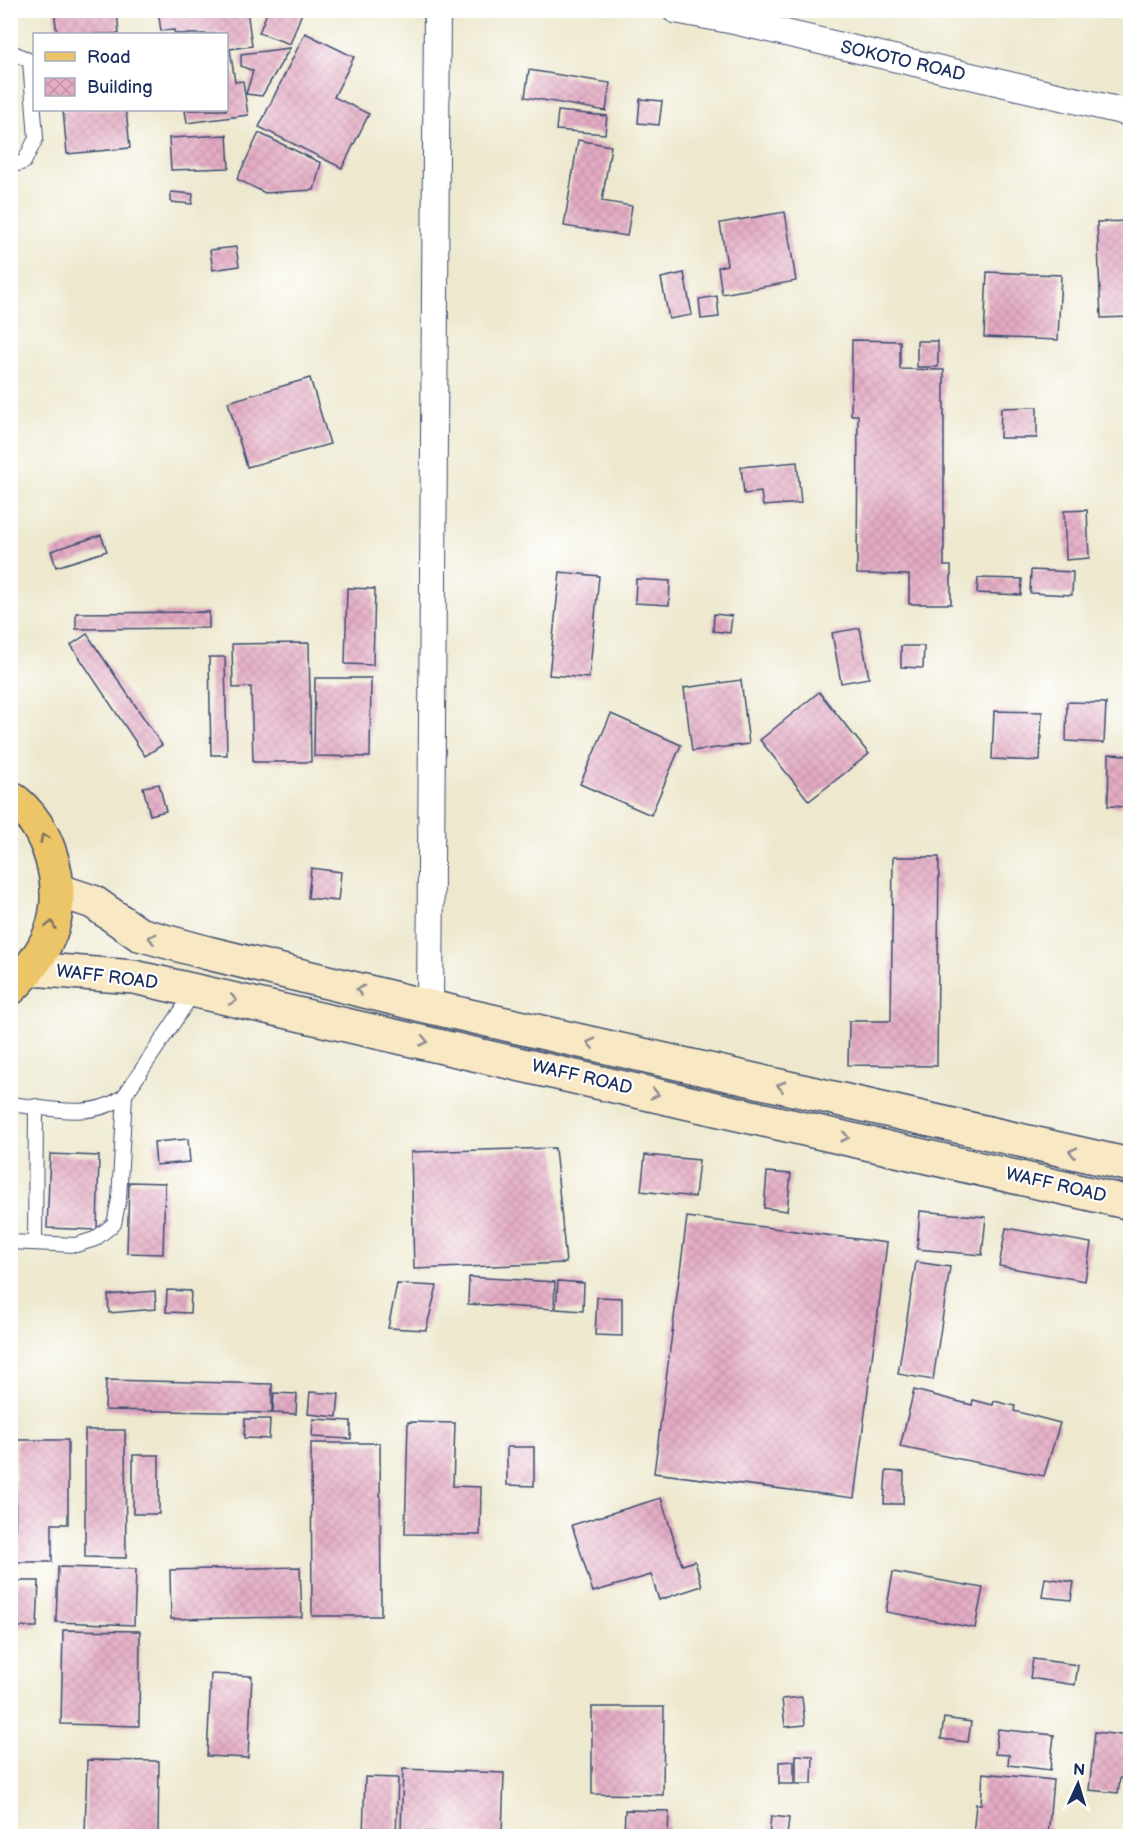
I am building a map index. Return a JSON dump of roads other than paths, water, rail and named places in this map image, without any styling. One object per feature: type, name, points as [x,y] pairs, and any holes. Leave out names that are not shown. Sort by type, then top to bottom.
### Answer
[{"type":"main road","points":[[14,792],[37,825],[49,849],[57,890],[51,932],[21,979]]},
{"type":"street","points":[[430,1007],[437,10]]},
{"type":"street","name":"SOKOTO ROAD","points":[[675,10],[734,21],[1131,113]]},
{"type":"street","name":"WAFF ROAD","points":[[57,890],[93,902],[139,934],[430,1007],[1131,1165]]},
{"type":"street","name":"WAFF ROAD","points":[[21,979],[134,977],[1131,1203]]},
{"type":"lane","points":[[10,51],[30,61],[33,100]]},
{"type":"lane","points":[[10,166],[24,162],[36,138],[34,111]]},
{"type":"lane","points":[[10,1104],[91,1111],[112,1105],[125,1095],[194,992]]},
{"type":"lane","points":[[10,1242],[76,1245],[95,1239],[114,1224],[119,1199],[125,1095]]},
{"type":"lane","points":[[35,1243],[36,1106]]}]
